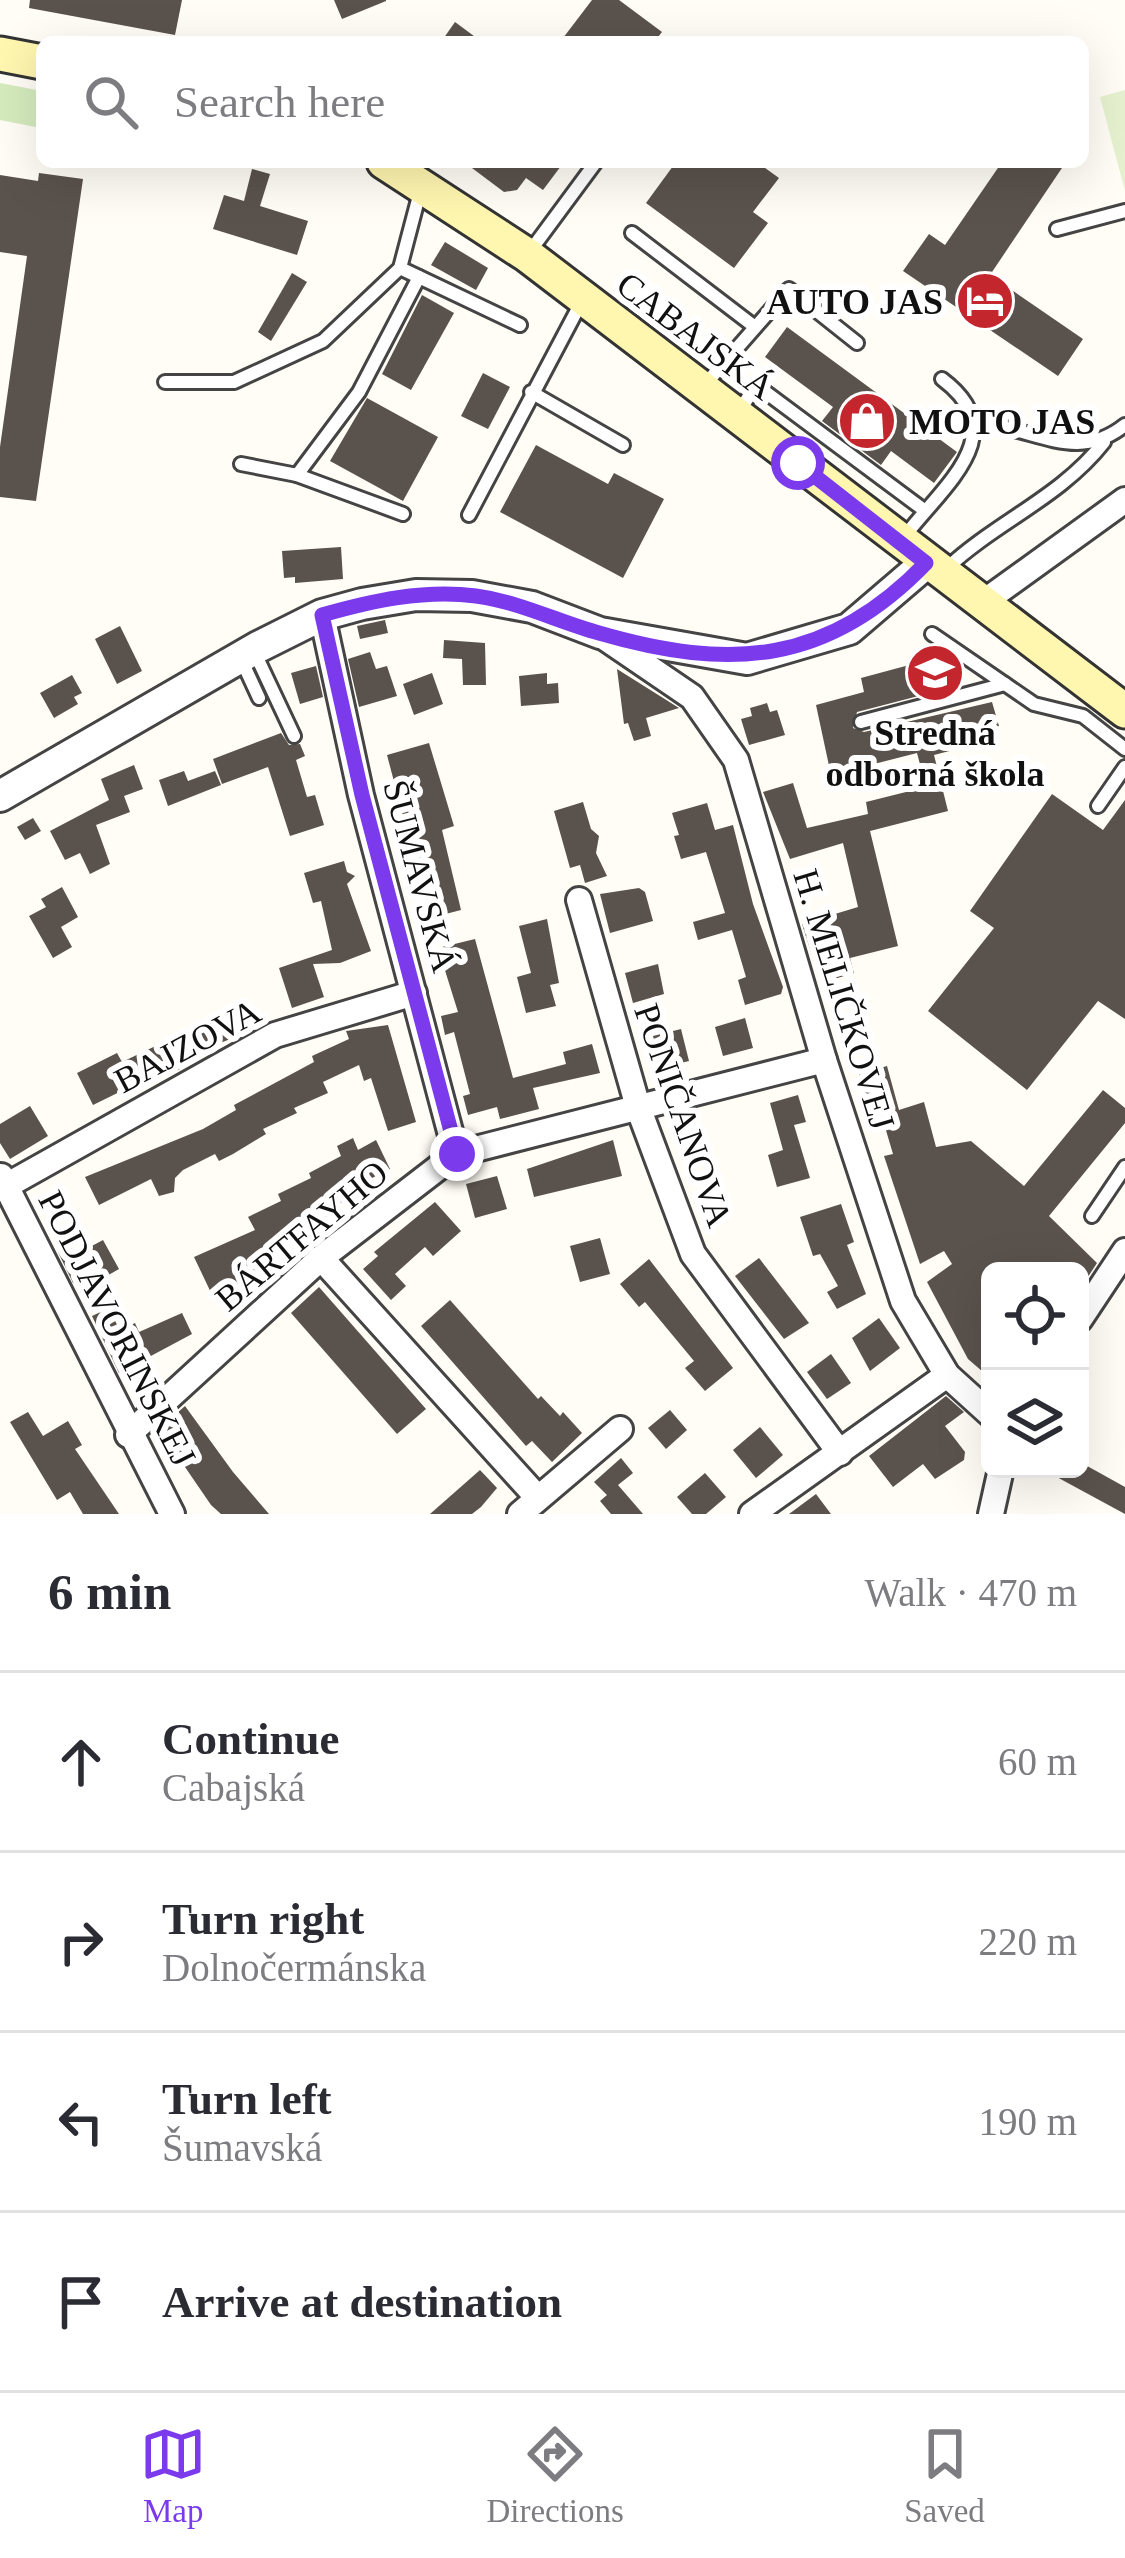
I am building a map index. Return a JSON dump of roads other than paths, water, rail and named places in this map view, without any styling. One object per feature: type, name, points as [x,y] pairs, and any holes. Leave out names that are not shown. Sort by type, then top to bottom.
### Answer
[{"type":"main road","points":[[0,54],[36,61]]},
{"type":"main road","name":"CABAJSKÁ","points":[[394,168],[527,255],[1125,711]]},
{"type":"street","points":[[981,604],[1125,500]]},
{"type":"street","points":[[0,796],[322,615],[416,595],[472,596],[532,607],[599,633],[747,658],[849,628],[922,560]]},
{"type":"street","name":"ŠUMAVSKÁ","points":[[322,615],[457,1154]]},
{"type":"street","name":"H. MELIČKOVEJ","points":[[599,633],[692,697],[736,760],[824,1060],[903,1301],[947,1375],[981,1406]]},
{"type":"street","name":"PONIČANOVA","points":[[579,900],[638,1107],[693,1254],[840,1453]]},
{"type":"street","name":"BAJZOVA","points":[[3,1180],[275,1035],[414,993]]},
{"type":"street","name":"BÁRTFAYHO","points":[[128,1436],[321,1258],[457,1154],[824,1060]]},
{"type":"street","name":"PODJAVORINSKEJ","points":[[3,1180],[128,1436],[172,1514]]},
{"type":"street","points":[[1089,1305],[1125,1251]]},
{"type":"street","points":[[321,1258],[529,1506],[620,1429]]},
{"type":"street","points":[[752,1514],[947,1375]]},
{"type":"street","points":[[1001,1478],[1001,1511]]},
{"type":"lane","points":[[527,255],[592,168]]},
{"type":"lane","points":[[165,382],[234,382],[323,341],[400,268],[422,185]]},
{"type":"lane","points":[[1057,229],[1125,211]]},
{"type":"lane","points":[[632,233],[755,327]]},
{"type":"lane","points":[[400,268],[520,325]]},
{"type":"lane","points":[[297,475],[359,392],[419,277]]},
{"type":"lane","points":[[701,388],[789,289],[857,343]]},
{"type":"lane","points":[[470,515],[584,298]]},
{"type":"lane","points":[[942,379],[969,399],[977,424],[971,448],[924,510],[922,560],[979,538],[1077,476],[1104,442],[1125,425]]},
{"type":"lane","points":[[737,415],[757,386],[924,510]]},
{"type":"lane","points":[[532,392],[623,445]]},
{"type":"lane","points":[[977,424],[1011,425],[1070,446],[1104,442]]},
{"type":"lane","points":[[241,464],[297,475],[403,514]]},
{"type":"lane","points":[[932,634],[1034,704],[1083,716],[1125,749]]},
{"type":"lane","points":[[247,654],[259,698]]},
{"type":"lane","points":[[247,654],[294,736]]},
{"type":"lane","points":[[861,722],[1005,684]]},
{"type":"lane","points":[[1099,806],[1125,766]]},
{"type":"lane","points":[[1093,1216],[1125,1167]]},
{"type":"place","name":"AUTO JAS","points":[[985,301]]},
{"type":"place","name":"MOTO JAS","points":[[867,421]]},
{"type":"place","name":"Stredná odborná škola","points":[[935,673]]}]
